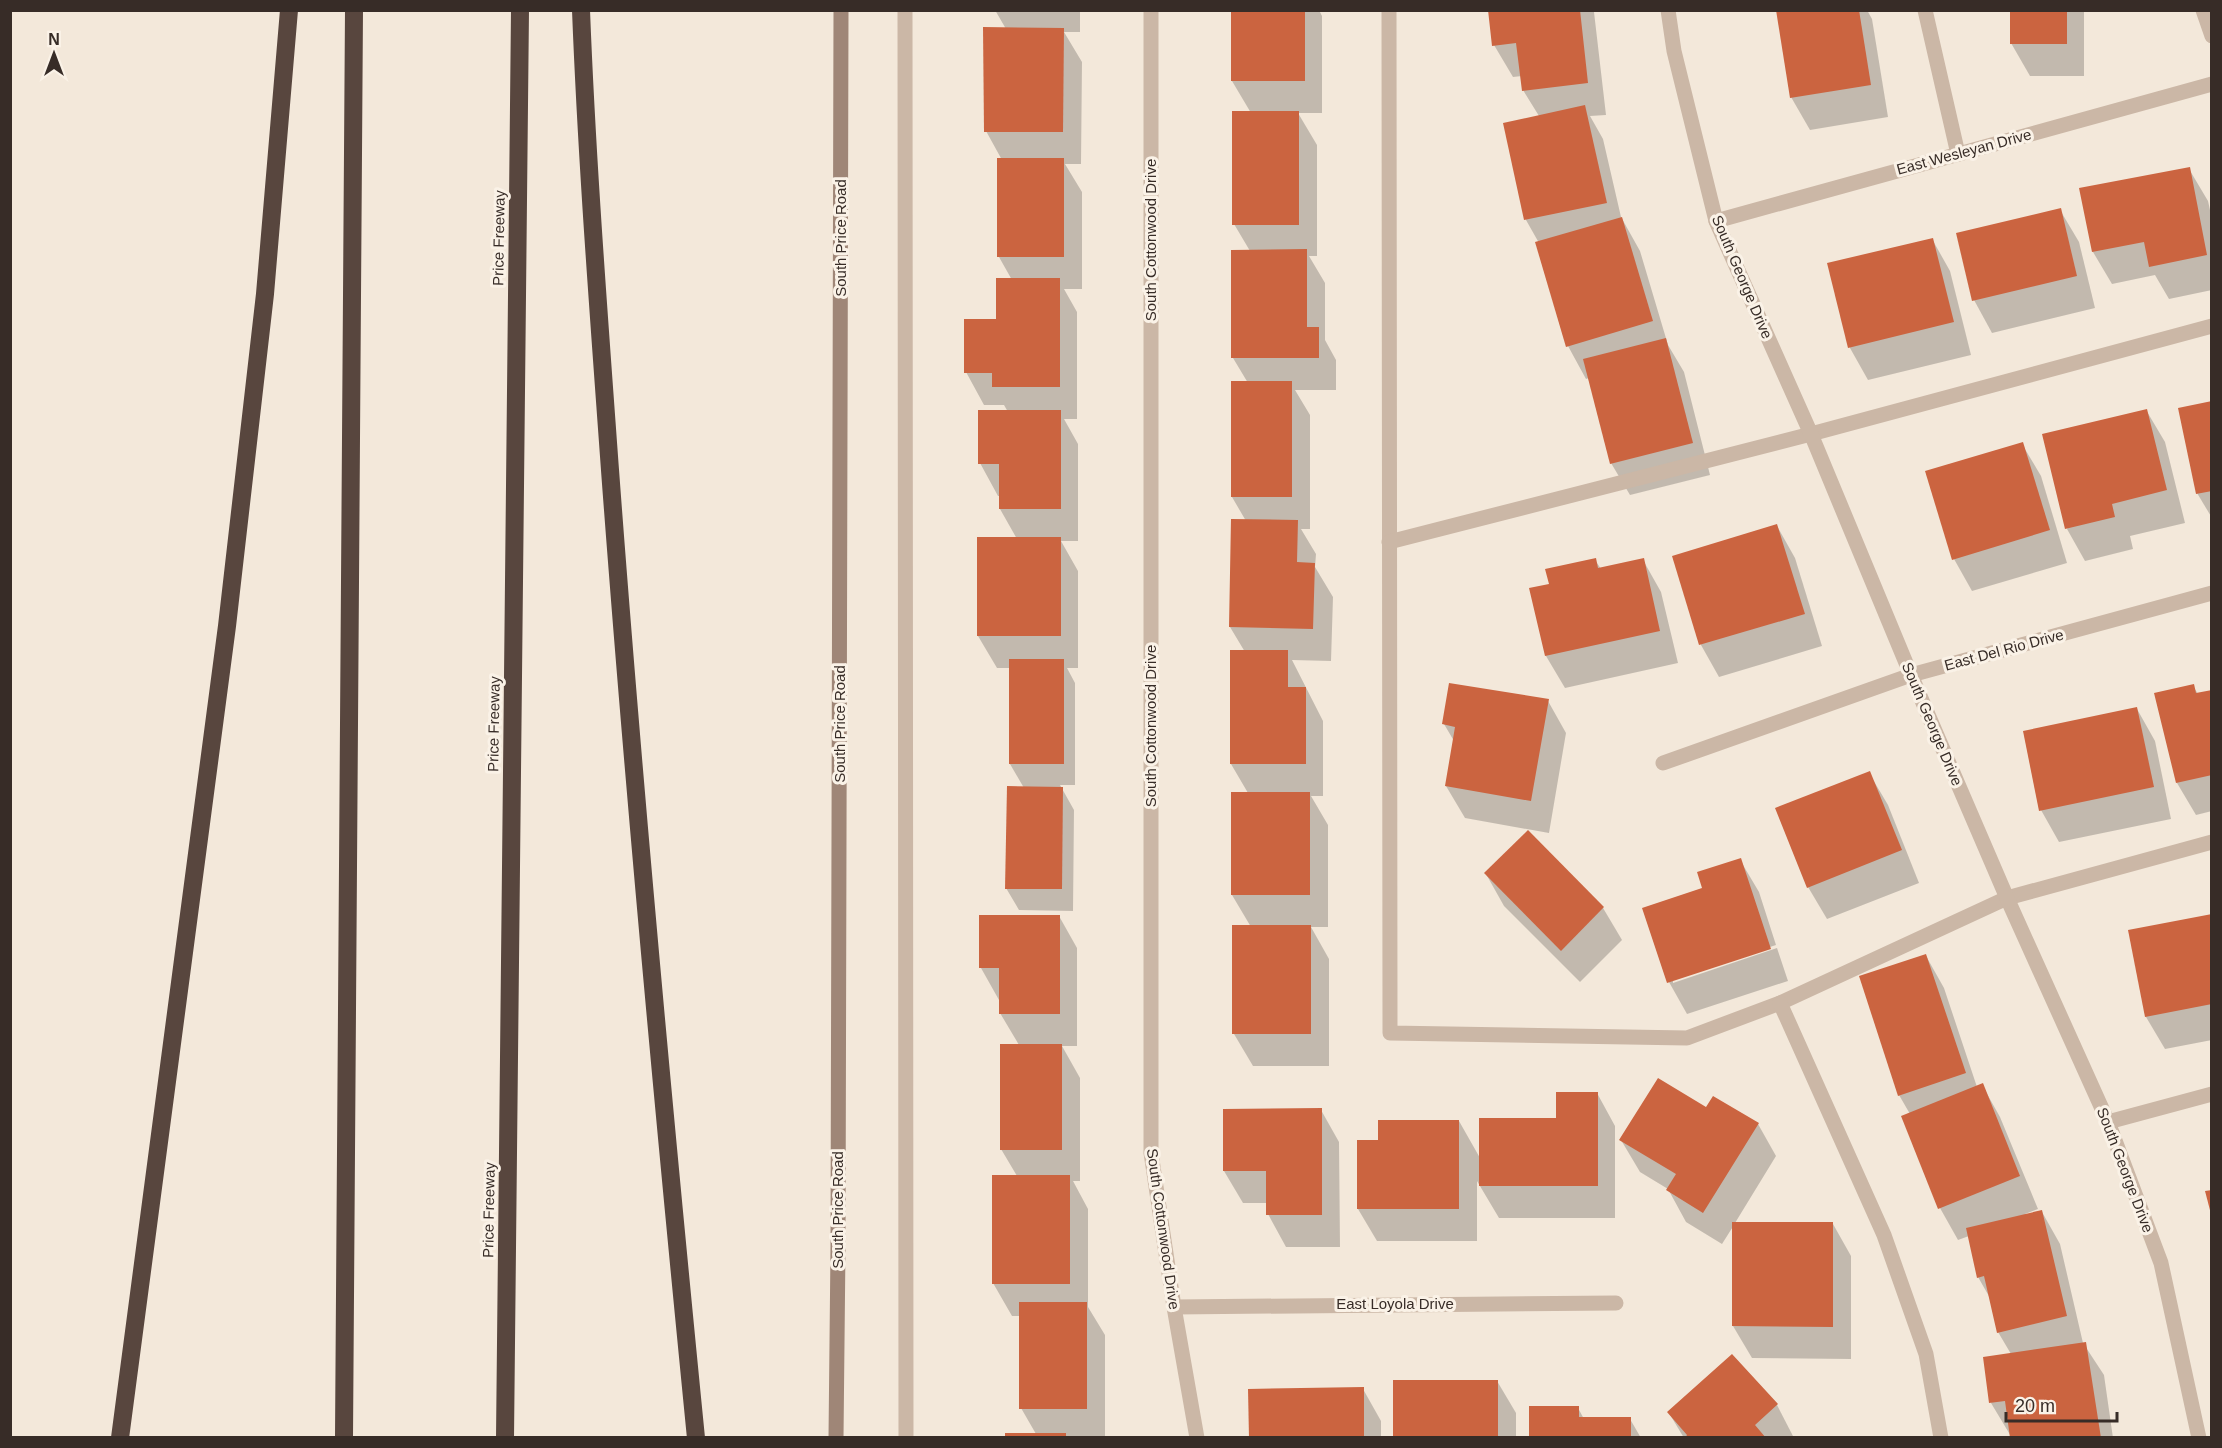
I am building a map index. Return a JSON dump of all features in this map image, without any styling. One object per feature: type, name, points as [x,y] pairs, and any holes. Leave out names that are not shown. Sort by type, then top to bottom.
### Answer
[{"type":"highway","points":[[120,1437],[227,626],[265,294],[289,10]]},
{"type":"highway","points":[[344,1437],[354,10]]},
{"type":"highway","name":"Price Freeway","points":[[505,1437],[520,10]]},
{"type":"highway","points":[[581,10],[587,164],[618,577],[655,1025],[696,1437]]},
{"type":"main road","name":"South Price Road","points":[[836,1437],[842,10]]},
{"type":"street","points":[[905,10],[906,1437]]},
{"type":"street","name":"South Cottonwood Drive","points":[[1152,10],[1152,1153],[1174,1307],[1197,1437]]},
{"type":"street","points":[[1389,10],[1390,1033],[1687,1038],[1780,1003],[2007,898],[2211,842]]},
{"type":"street","name":"South George Drive","points":[[1668,10],[1674,51],[1716,221],[1811,434],[2007,898],[2108,1122],[2161,1263],[2199,1437]]},
{"type":"street","points":[[1925,10],[1958,154]]},
{"type":"street","points":[[2204,10],[2211,36]]},
{"type":"street","name":"East Wesleyan Drive","points":[[1716,221],[2211,84]]},
{"type":"street","points":[[1389,542],[1811,434],[2211,326]]},
{"type":"street","name":"East Del Rio Drive","points":[[1663,763],[1911,675],[2211,593]]},
{"type":"street","points":[[1780,1003],[1884,1235],[1926,1354],[1941,1437]]},
{"type":"street","points":[[2108,1122],[2211,1094]]},
{"type":"street","name":"East Loyola Drive","points":[[1174,1307],[1616,1303]]},
{"type":"building","points":[[1231,10],[1305,10],[1305,81],[1231,81]]},
{"type":"building","points":[[1488,10],[1580,10],[1588,83],[1522,91],[1516,43],[1492,46]]},
{"type":"building","points":[[1776,10],[1859,10],[1871,85],[1790,98]]},
{"type":"building","points":[[2010,10],[2067,10],[2067,44],[2010,44]]},
{"type":"building","points":[[983,27],[1064,28],[1063,132],[984,132]]},
{"type":"building","points":[[1585,105],[1607,203],[1524,220],[1503,123]]},
{"type":"building","points":[[1232,111],[1299,111],[1299,225],[1232,225]]},
{"type":"building","points":[[997,158],[1064,158],[1064,257],[997,257]]},
{"type":"building","points":[[2190,167],[2207,255],[2149,267],[2144,242],[2092,252],[2079,188]]},
{"type":"building","points":[[2061,208],[2077,276],[1972,301],[1956,233]]},
{"type":"building","points":[[1622,217],[1653,321],[1566,347],[1535,242]]},
{"type":"building","points":[[1933,238],[1954,322],[1848,348],[1827,263]]},
{"type":"building","points":[[1307,249],[1307,327],[1319,327],[1319,358],[1231,358],[1231,250]]},
{"type":"building","points":[[996,278],[1060,278],[1060,387],[992,387],[992,373],[964,373],[964,319],[996,319]]},
{"type":"building","points":[[1666,338],[1693,443],[1610,464],[1583,359]]},
{"type":"building","points":[[1231,381],[1292,381],[1292,497],[1231,497]]},
{"type":"building","points":[[2212,401],[2212,491],[2196,494],[2178,408]]},
{"type":"building","points":[[2147,409],[2167,490],[2112,504],[2115,517],[2065,529],[2042,434]]},
{"type":"building","points":[[978,410],[1061,410],[1061,509],[999,509],[999,464],[978,464]]},
{"type":"building","points":[[2023,442],[2050,530],[1952,560],[1925,471]]},
{"type":"building","points":[[1231,519],[1298,520],[1297,562],[1315,563],[1313,629],[1229,627]]},
{"type":"building","points":[[1777,524],[1805,614],[1699,645],[1672,556]]},
{"type":"building","points":[[977,537],[1061,537],[1061,636],[977,636]]},
{"type":"building","points":[[1596,558],[1598,568],[1644,558],[1660,631],[1545,656],[1529,588],[1549,584],[1545,569]]},
{"type":"building","points":[[1230,650],[1288,650],[1288,687],[1306,687],[1306,764],[1230,764]]},
{"type":"building","points":[[1009,659],[1064,659],[1064,764],[1009,764]]},
{"type":"building","points":[[1449,683],[1549,699],[1531,801],[1445,786],[1455,727],[1442,724]]},
{"type":"building","points":[[2194,684],[2196,693],[2212,690],[2212,775],[2176,783],[2154,693]]},
{"type":"building","points":[[2137,707],[2154,787],[2039,811],[2023,731]]},
{"type":"building","points":[[1870,771],[1902,850],[1807,888],[1775,808]]},
{"type":"building","points":[[1007,786],[1063,787],[1062,889],[1005,889]]},
{"type":"building","points":[[1231,792],[1310,792],[1310,895],[1231,895]]},
{"type":"building","points":[[1528,830],[1604,907],[1561,951],[1484,873]]},
{"type":"building","points":[[1741,858],[1771,949],[1667,983],[1642,908],[1702,888],[1697,872]]},
{"type":"building","points":[[2212,914],[2212,1004],[2145,1017],[2128,930]]},
{"type":"building","points":[[979,915],[1060,915],[1060,1014],[999,1014],[999,968],[979,968]]},
{"type":"building","points":[[1232,925],[1311,925],[1311,1034],[1232,1034]]},
{"type":"building","points":[[1926,954],[1966,1073],[1898,1096],[1859,976]]},
{"type":"building","points":[[1000,1044],[1062,1044],[1062,1150],[1000,1150]]},
{"type":"building","points":[[1658,1078],[1706,1107],[1713,1096],[1759,1123],[1703,1213],[1666,1190],[1676,1174],[1619,1140]]},
{"type":"building","points":[[1983,1083],[2020,1176],[1938,1209],[1901,1116]]},
{"type":"building","points":[[1556,1092],[1598,1092],[1598,1186],[1479,1186],[1479,1118],[1556,1118]]},
{"type":"building","points":[[1322,1108],[1322,1215],[1266,1215],[1266,1171],[1223,1171],[1223,1109]]},
{"type":"building","points":[[1378,1120],[1459,1120],[1459,1209],[1357,1209],[1357,1140],[1378,1140]]},
{"type":"building","points":[[992,1175],[1070,1175],[1070,1284],[992,1284]]},
{"type":"building","points":[[2212,1190],[2212,1214],[2211,1214],[2205,1191]]},
{"type":"building","points":[[2042,1210],[2067,1316],[1997,1333],[1984,1276],[1977,1278],[1966,1228]]},
{"type":"building","points":[[1732,1222],[1833,1222],[1833,1327],[1732,1326]]},
{"type":"building","points":[[1019,1302],[1087,1302],[1087,1409],[1019,1409]]},
{"type":"building","points":[[2086,1342],[2101,1438],[2010,1438],[2005,1401],[1989,1403],[1983,1357]]},
{"type":"building","points":[[1732,1354],[1778,1404],[1755,1425],[1766,1438],[1685,1438],[1687,1435],[1667,1412]]},
{"type":"building","points":[[1393,1380],[1498,1380],[1498,1438],[1393,1438]]},
{"type":"building","points":[[1364,1387],[1364,1438],[1249,1438],[1248,1389]]},
{"type":"building","points":[[1529,1406],[1579,1406],[1579,1417],[1631,1417],[1631,1438],[1529,1438]]},
{"type":"building","points":[[1005,1433],[1066,1433],[1066,1438],[1005,1438]]}]
